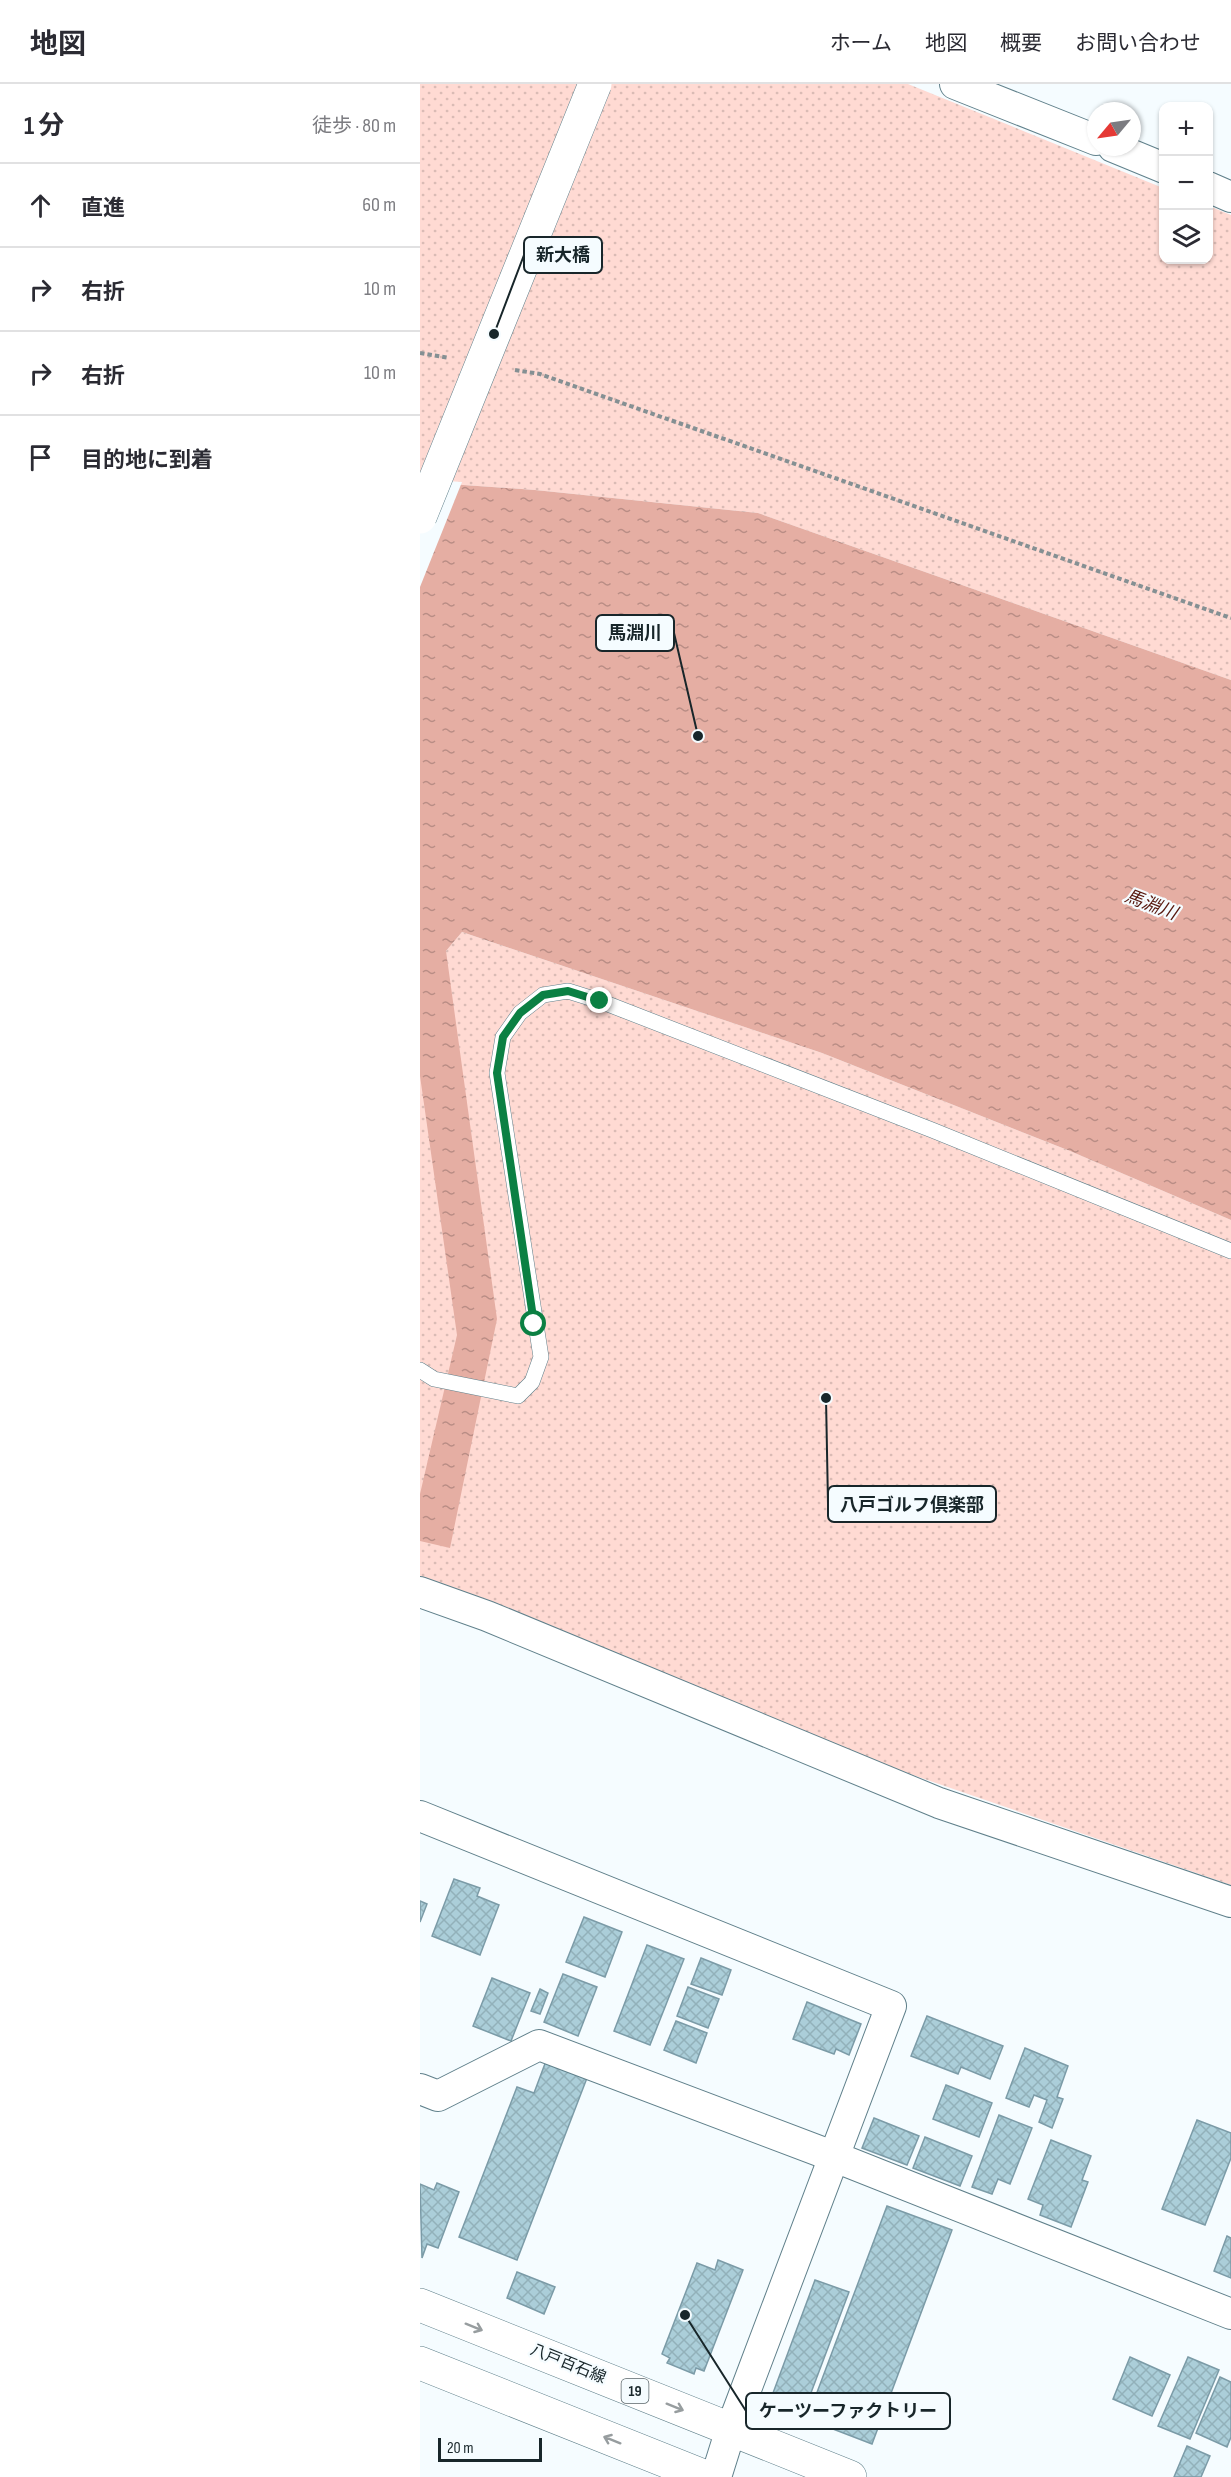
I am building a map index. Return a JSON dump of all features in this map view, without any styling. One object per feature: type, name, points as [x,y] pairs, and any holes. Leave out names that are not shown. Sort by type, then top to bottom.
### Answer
[{"type":"main road","points":[[420,517],[594,84]]},
{"type":"main road","name":"八戸百石線","points":[[420,2305],[850,2477]]},
{"type":"main road","points":[[420,2364],[706,2477]]},
{"type":"street","points":[[955,84],[1087,136]]},
{"type":"street","points":[[1135,156],[1159,166]]},
{"type":"street","points":[[1213,189],[1231,197]]},
{"type":"street","points":[[420,1592],[487,1616],[939,1803],[1231,1902]]},
{"type":"street","points":[[420,1816],[891,2006],[731,2429],[716,2477]]},
{"type":"street","points":[[420,2089],[438,2096],[539,2045],[835,2157],[1231,2314]]},
{"type":"lane","points":[[420,1370],[435,1379],[518,1396],[532,1382],[541,1357],[497,1073],[503,1037],[520,1013],[543,995],[568,991],[600,1001],[933,1130],[1231,1251]]},
{"type":"path","points":[[420,353],[460,360]]},
{"type":"path","points":[[506,368],[540,374],[1231,618]]},
{"type":"shaded area","points":[[420,84],[908,84],[1159,186],[1159,264],[1213,264],[1213,208],[1231,215],[1231,680],[758,513],[535,490],[420,482]]},
{"type":"shaded area","points":[[462,932],[822,1053],[1070,1151],[1231,1220],[1231,1885],[907,1773],[420,1576],[420,952],[446,951]]},
{"type":"water","points":[[420,482],[535,490],[758,513],[1231,680],[1231,1220],[1070,1151],[822,1053],[462,932],[446,951],[497,1319],[450,1548],[420,1541],[420,1494],[457,1335],[420,1076]]},
{"type":"pier","points":[[420,479],[462,482],[420,587]]},
{"type":"building","points":[[454,1879],[480,1888],[477,1896],[499,1905],[480,1955],[432,1936]]},
{"type":"building","points":[[420,1901],[427,1904],[420,1922]]},
{"type":"building","points":[[584,1917],[622,1932],[605,1977],[566,1962]]},
{"type":"building","points":[[647,1945],[684,1959],[650,2045],[614,2031]]},
{"type":"building","points":[[701,1958],[731,1970],[722,1995],[691,1984]]},
{"type":"building","points":[[563,1974],[597,1987],[578,2036],[544,2022]]},
{"type":"building","points":[[492,1978],[530,1993],[511,2041],[473,2026]]},
{"type":"building","points":[[688,1987],[719,1999],[708,2028],[677,2016]]},
{"type":"building","points":[[540,1989],[548,1993],[540,2014],[531,2011]]},
{"type":"building","points":[[807,2002],[861,2024],[849,2055],[836,2049],[834,2054],[793,2039]]},
{"type":"building","points":[[927,2016],[1003,2046],[990,2079],[961,2067],[958,2074],[911,2056]]},
{"type":"building","points":[[676,2021],[707,2033],[696,2063],[664,2050]]},
{"type":"building","points":[[1025,2048],[1068,2066],[1057,2097],[1063,2099],[1052,2128],[1039,2122],[1047,2100],[1034,2095],[1029,2107],[1006,2098]]},
{"type":"building","points":[[546,2061],[587,2078],[517,2260],[459,2237],[517,2087],[534,2093]]},
{"type":"building","points":[[946,2085],[992,2103],[979,2137],[933,2119]]},
{"type":"building","points":[[999,2115],[1032,2128],[1010,2184],[998,2179],[992,2194],[972,2187]]},
{"type":"building","points":[[874,2118],[919,2136],[907,2165],[862,2148]]},
{"type":"building","points":[[1197,2120],[1231,2133],[1231,2158],[1205,2225],[1162,2209]]},
{"type":"building","points":[[925,2137],[972,2156],[960,2186],[913,2168]]},
{"type":"building","points":[[1051,2140],[1091,2156],[1082,2180],[1088,2182],[1071,2227],[1040,2215],[1043,2205],[1028,2199]]},
{"type":"building","points":[[437,2183],[459,2192],[438,2248],[427,2244],[422,2258],[420,2184],[434,2190]]},
{"type":"building","points":[[887,2206],[952,2230],[872,2444],[807,2419]]},
{"type":"building","points":[[1227,2236],[1231,2238],[1231,2278],[1214,2271]]},
{"type":"building","points":[[718,2260],[743,2270],[704,2371],[696,2368],[694,2374],[667,2363],[670,2358],[662,2354],[697,2263],[715,2270]]},
{"type":"building","points":[[517,2272],[555,2287],[544,2314],[507,2298]]},
{"type":"building","points":[[815,2280],[849,2292],[806,2406],[773,2393]]},
{"type":"building","points":[[1130,2357],[1170,2375],[1152,2416],[1113,2399]]},
{"type":"building","points":[[1188,2357],[1219,2370],[1190,2439],[1158,2426]]},
{"type":"building","points":[[1220,2377],[1231,2382],[1231,2437],[1227,2447],[1196,2433]]},
{"type":"building","points":[[1187,2446],[1210,2456],[1201,2477],[1174,2477]]},
{"type":"place","name":"新大橋","points":[[494,334]]},
{"type":"place","name":"馬淵川","points":[[698,736]]},
{"type":"place","name":"八戸ゴルフ倶楽部","points":[[826,1398]]},
{"type":"place","name":"ケーツーファクトリー","points":[[685,2315]]},
{"type":"route","points":[[534,1324],[497,1073],[503,1037],[520,1013],[543,995],[568,991],[600,1001]]}]
